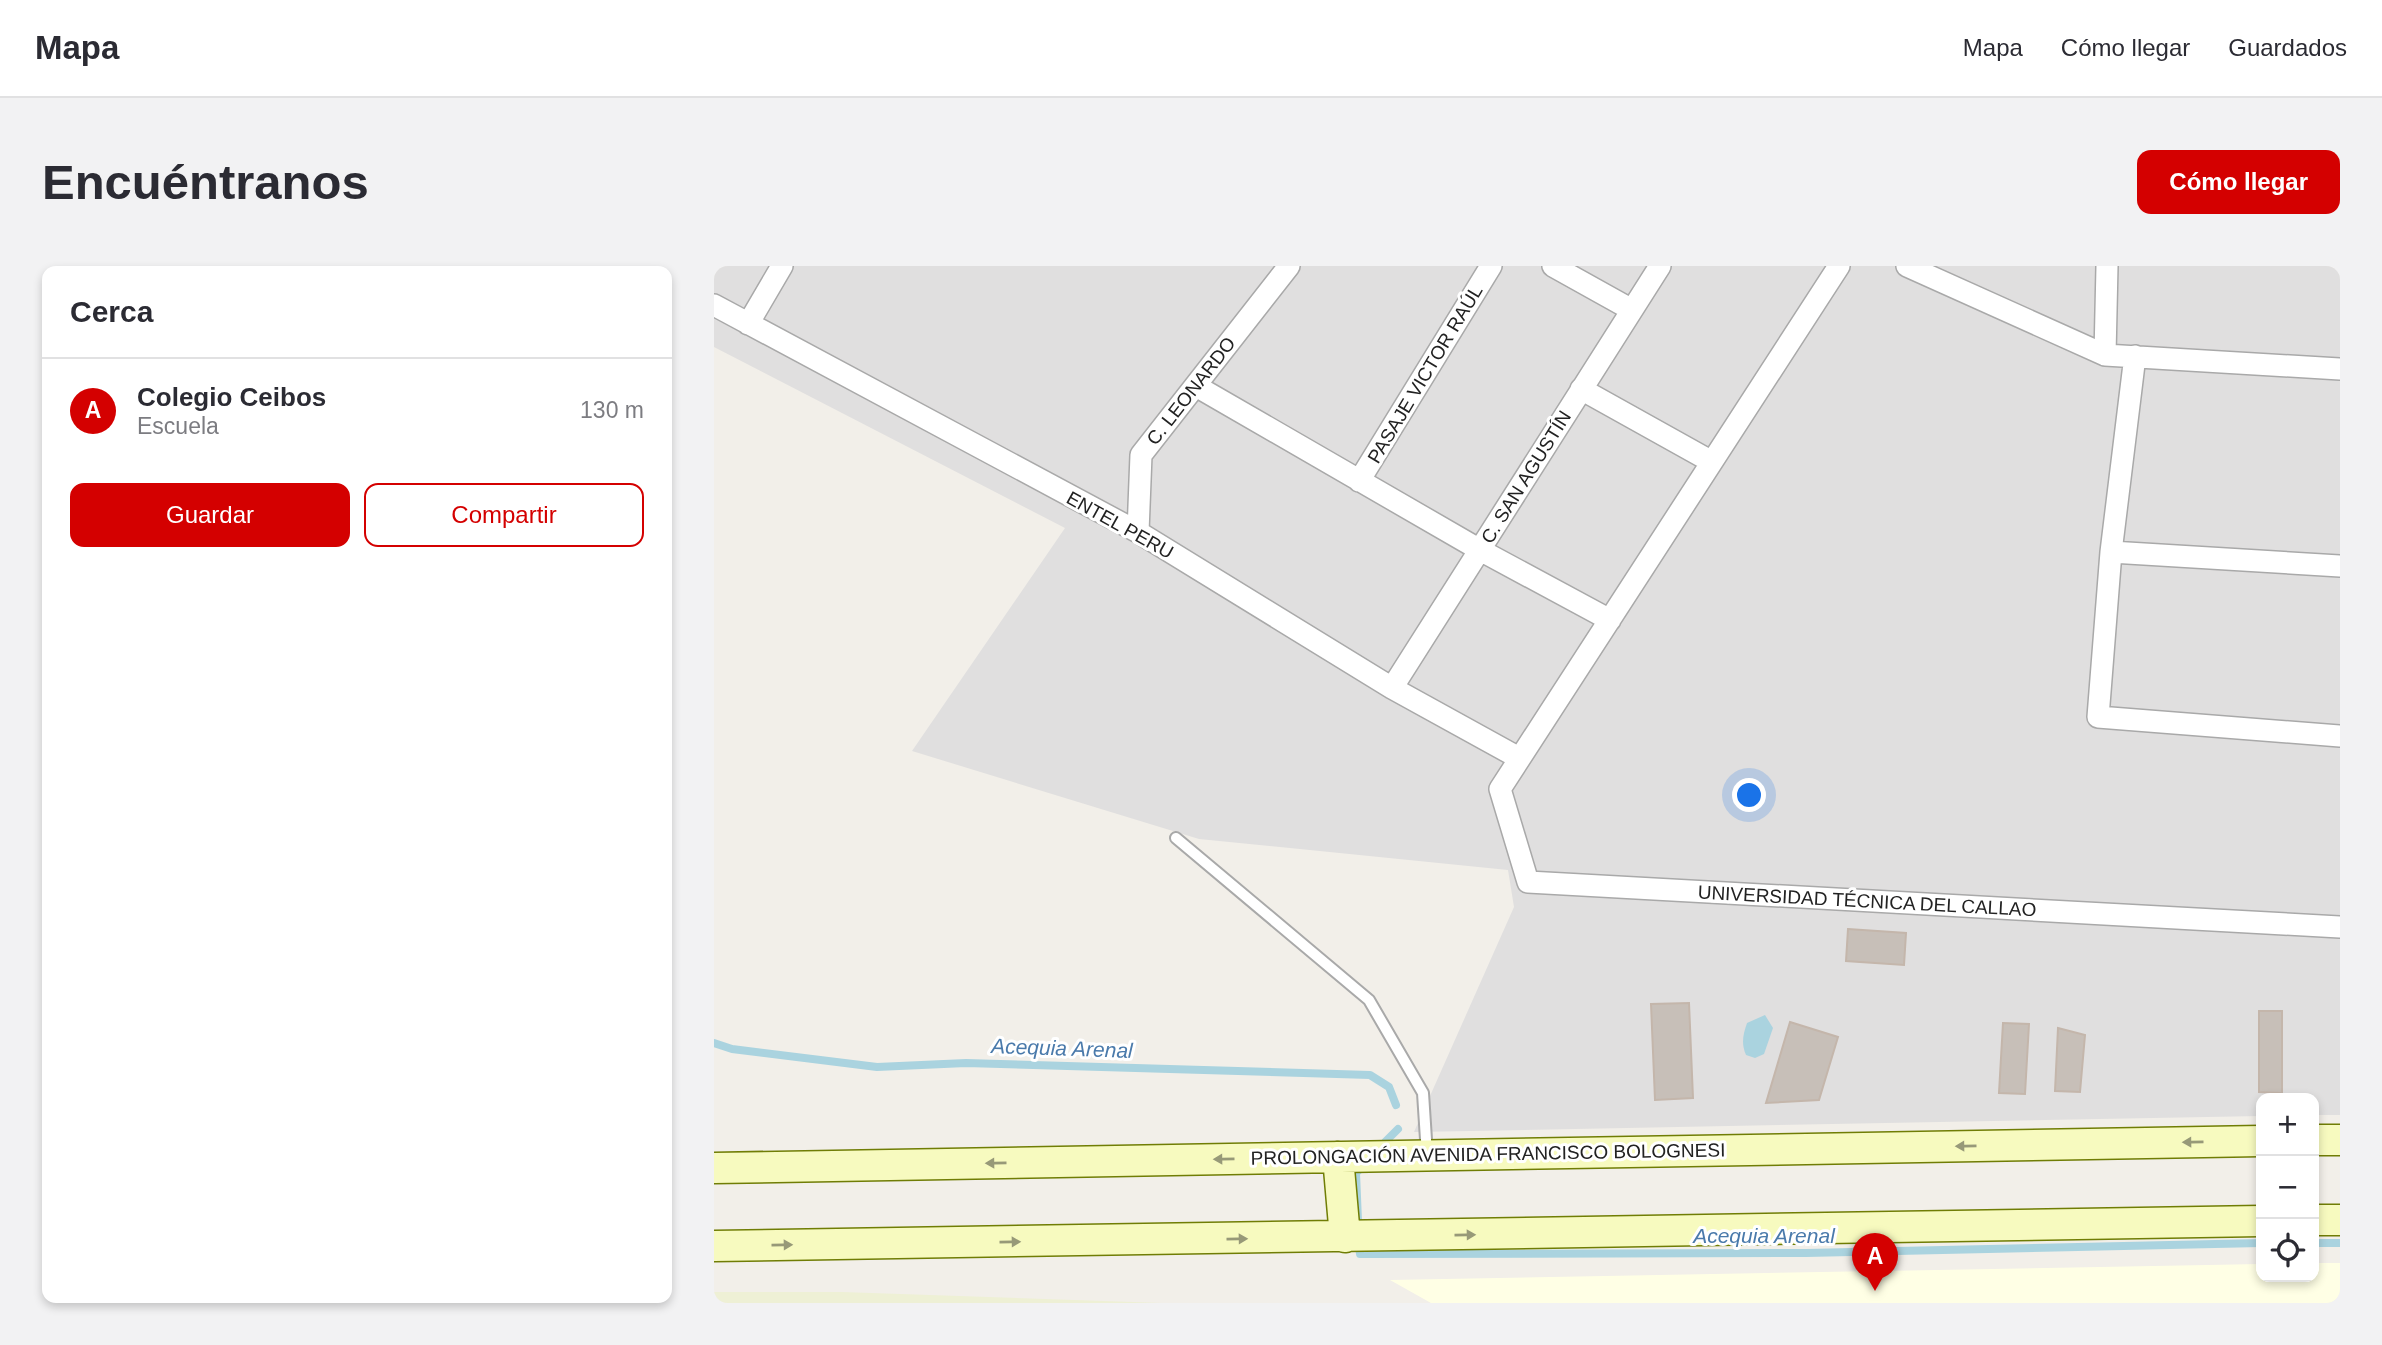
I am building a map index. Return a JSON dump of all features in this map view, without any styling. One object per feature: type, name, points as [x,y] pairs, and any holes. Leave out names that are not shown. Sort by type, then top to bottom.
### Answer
[{"type":"main road","points":[[2319,1140],[2340,1139]]},
{"type":"main road","name":"PROLONGACIÓN AVENIDA FRANCISCO BOLOGNESI","points":[[714,1168],[2256,1141]]},
{"type":"main road","points":[[1338,1157],[1345,1237]]},
{"type":"main road","points":[[2319,1220],[2340,1220]]},
{"type":"main road","points":[[714,1246],[2256,1221]]},
{"type":"street","points":[[748,324],[782,266]]},
{"type":"street","name":"C. LEONARDO","points":[[1138,533],[1141,455],[1289,266]]},
{"type":"street","name":"PASAJE VICTOR RAÚL","points":[[1359,481],[1490,266]]},
{"type":"street","points":[[1553,266],[1632,310]]},
{"type":"street","name":"C. SAN AGUSTÍN","points":[[1392,688],[1660,266]]},
{"type":"street","points":[[1519,758],[1839,266]]},
{"type":"street","points":[[2105,355],[2107,266]]},
{"type":"street","points":[[1914,268],[2105,355],[2340,369]]},
{"type":"street","name":"ENTEL PERU","points":[[714,305],[1138,533],[1392,688],[1519,758]]},
{"type":"street","points":[[2135,356],[2111,552],[2098,717],[2340,736]]},
{"type":"street","points":[[1196,386],[1480,550],[1610,620]]},
{"type":"street","points":[[1581,389],[1712,462]]},
{"type":"street","points":[[2111,552],[2340,566]]},
{"type":"street","name":"UNIVERSIDAD TÉCNICA DEL CALLAO","points":[[1519,758],[1500,789],[1528,882],[2340,927]]},
{"type":"lane","points":[[1176,838],[1369,1000],[1423,1093],[1427,1154]]},
{"type":"shaded area","points":[[714,266],[2340,266],[2340,1115],[2319,1115],[2319,1093],[2256,1093],[2256,1116],[1414,1132],[1514,907],[1508,870],[1199,839],[912,751],[1065,528],[714,347]]},
{"type":"shaded area","points":[[2319,1263],[2340,1263],[2340,1303],[1431,1303],[1390,1280],[2256,1264],[2256,1282],[2319,1282]]},
{"type":"shaded area","points":[[714,1292],[842,1292],[1162,1303],[714,1303]]},
{"type":"water","points":[[1765,1015],[1773,1028],[1764,1054],[1755,1058],[1746,1055],[1743,1039],[1747,1023]]},
{"type":"building","points":[[1848,929],[1906,933],[1904,965],[1846,961]]},
{"type":"building","points":[[1689,1003],[1693,1098],[1655,1100],[1651,1004]]},
{"type":"building","points":[[2259,1011],[2282,1011],[2282,1093],[2259,1092]]},
{"type":"building","points":[[1790,1022],[1838,1037],[1819,1100],[1766,1103]]},
{"type":"building","points":[[2003,1023],[2029,1024],[2025,1094],[1999,1093]]},
{"type":"building","points":[[2058,1028],[2085,1035],[2080,1092],[2055,1091]]},
{"type":"waterway","name":"Acequia Arenal","points":[[714,1043],[732,1049],[877,1067],[966,1063],[1370,1075],[1389,1087],[1396,1105]]},
{"type":"waterway","name":"Acequia Arenal","points":[[1385,1142],[1398,1129]]},
{"type":"waterway","name":"Acequia Arenal","points":[[1358,1221],[1356,1173],[1359,1170]]},
{"type":"waterway","name":"Acequia Arenal","points":[[1359,1246],[1360,1254],[1806,1253],[2256,1243]]},
{"type":"waterway","name":"Acequia Arenal","points":[[2319,1243],[2340,1243]]},
{"type":"place","name":"Colegio Ceibos","points":[[1875,1291]]}]
